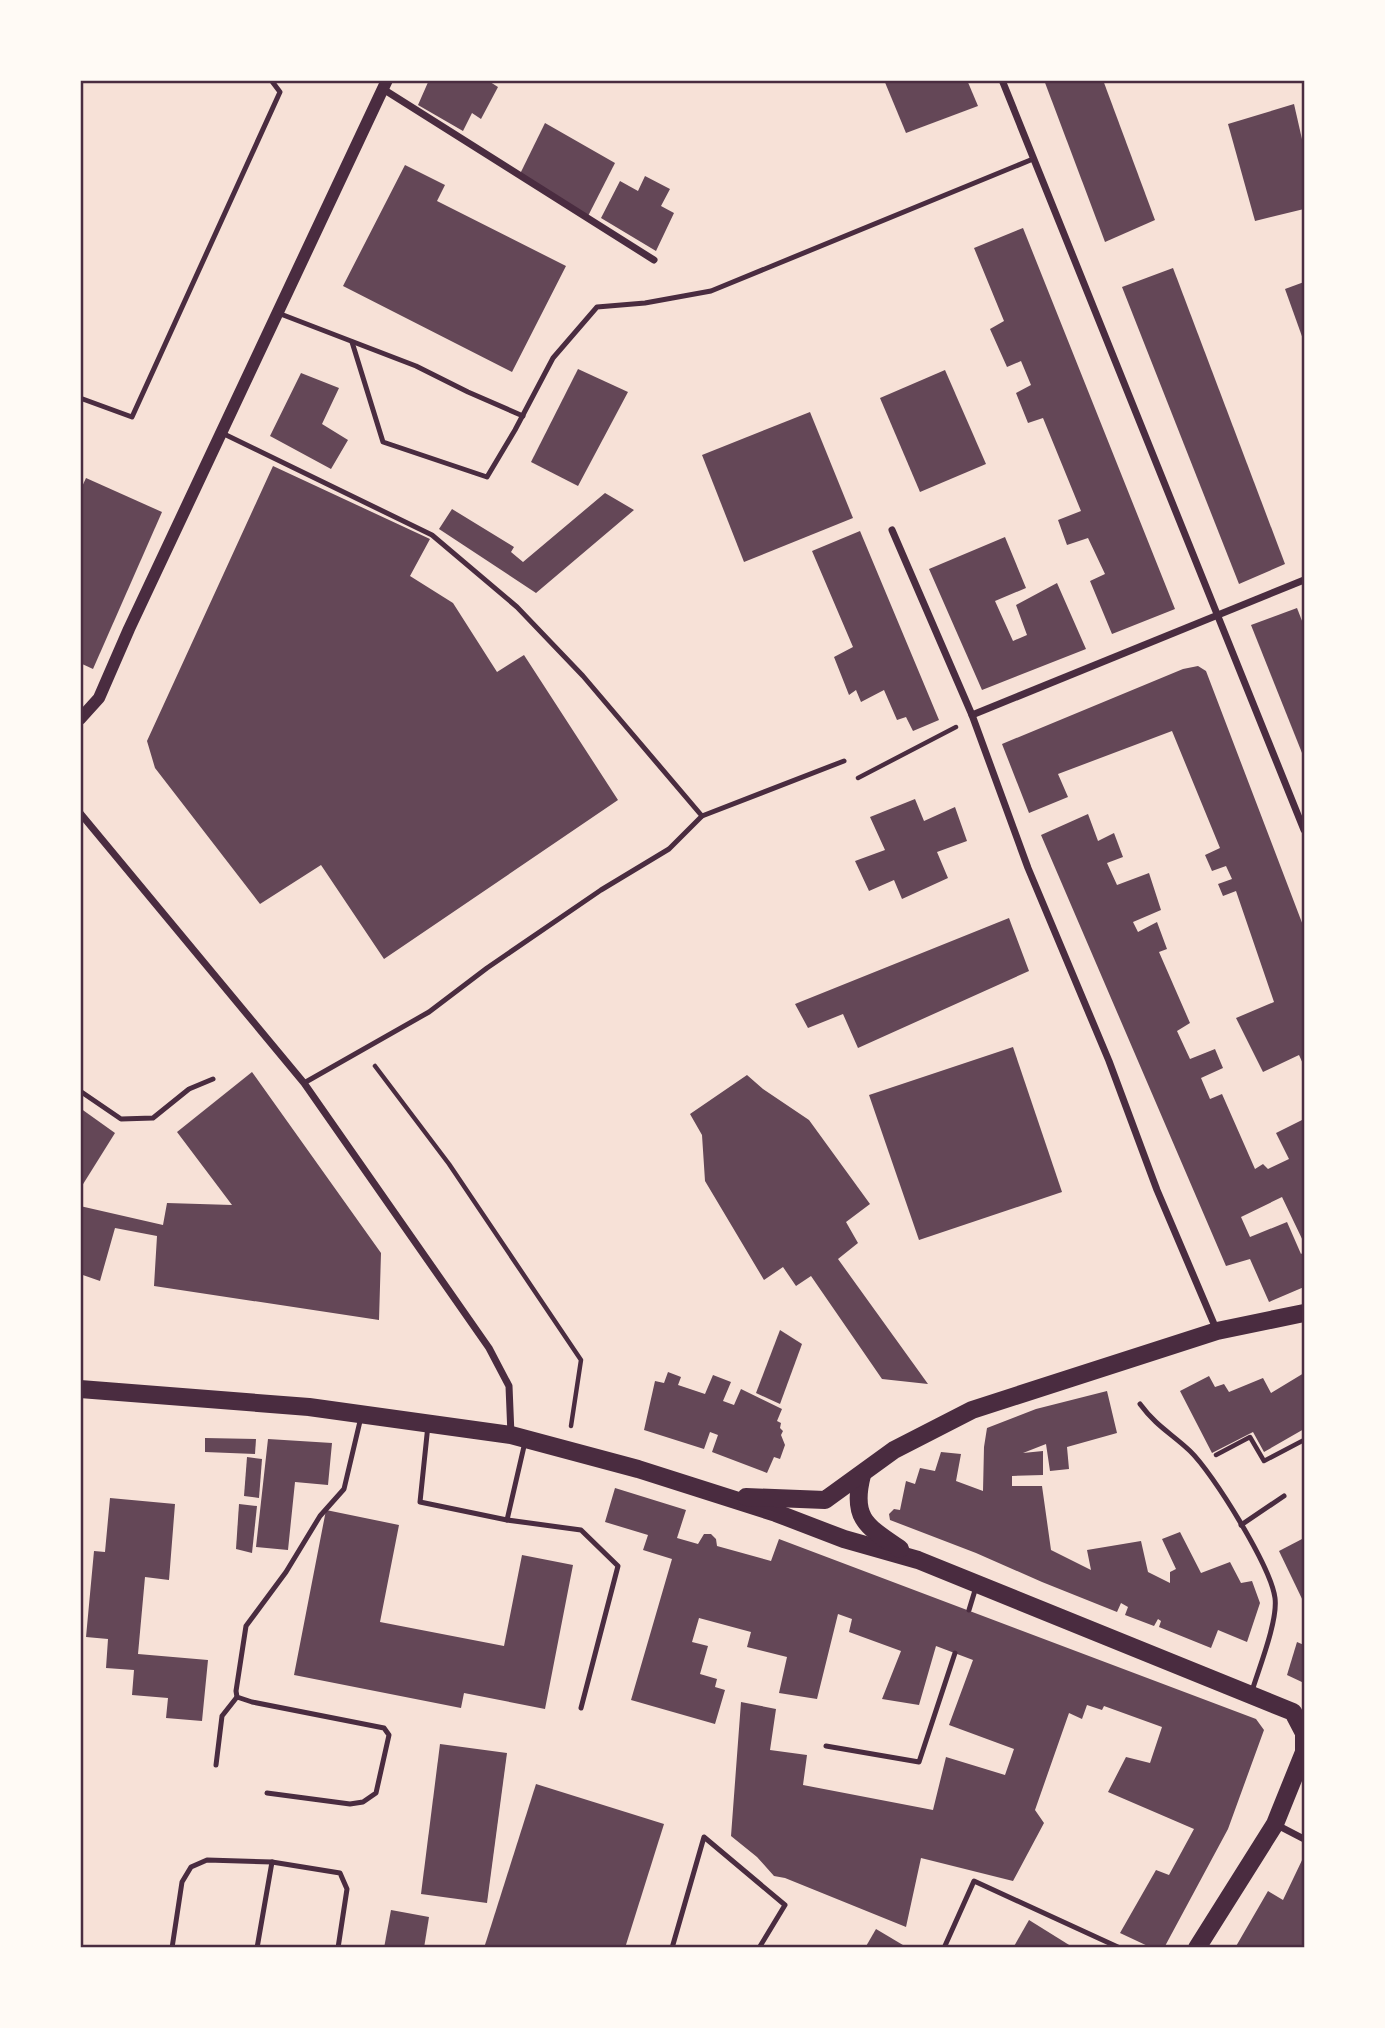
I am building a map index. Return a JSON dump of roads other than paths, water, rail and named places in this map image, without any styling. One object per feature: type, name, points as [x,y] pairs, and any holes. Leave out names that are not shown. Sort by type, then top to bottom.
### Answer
[{"type":"main road","points":[[722,1496],[825,1500],[894,1450],[972,1410],[1217,1331],[1304,1313]]},
{"type":"main road","points":[[80,1389],[184,1396],[362,1414],[518,1437],[638,1469],[844,1539],[918,1560],[1298,1712],[1304,1733],[1304,1752],[1275,1824],[1198,1948]]},
{"type":"main road","points":[[862,1475],[856,1496],[862,1517],[877,1534],[918,1560]]},
{"type":"street","points":[[1002,80],[1219,613],[1304,831]]},
{"type":"street","points":[[80,719],[99,698],[385,85],[654,260]]},
{"type":"street","points":[[892,530],[972,717],[1028,868],[1217,1331]]},
{"type":"street","points":[[972,717],[1304,580]]},
{"type":"street","points":[[80,813],[156,901],[304,1083],[489,1348],[509,1387],[518,1437]]},
{"type":"street","points":[[1275,1824],[1304,1839]]},
{"type":"lane","points":[[80,398],[132,417],[279,92],[271,80]]},
{"type":"lane","points":[[352,342],[383,442],[487,477],[553,358],[597,307],[645,303],[711,291],[1033,159]]},
{"type":"lane","points":[[278,313],[416,366],[468,393],[523,416]]},
{"type":"lane","points":[[222,433],[432,535],[517,607],[583,676],[702,816]]},
{"type":"lane","points":[[304,1083],[429,1012],[487,968],[590,898],[669,849],[702,816],[844,761]]},
{"type":"lane","points":[[80,1091],[121,1119],[153,1118],[190,1089],[213,1079]]},
{"type":"lane","points":[[1140,1404],[1153,1421],[1191,1452],[1215,1481],[1269,1580],[1275,1599],[1274,1618],[1252,1694]]},
{"type":"lane","points":[[216,1765],[222,1717],[237,1697],[246,1626],[250,1617],[286,1572],[320,1516],[344,1489],[362,1414]]},
{"type":"lane","points":[[428,1423],[420,1502],[507,1520],[581,1530],[618,1566],[582,1708]]},
{"type":"lane","points":[[507,1520],[518,1437]]},
{"type":"lane","points":[[1241,1525],[1284,1496]]},
{"type":"lane","points":[[969,1610],[977,1584]]},
{"type":"lane","points":[[826,1746],[919,1762],[955,1653]]},
{"type":"lane","points":[[237,1697],[384,1728],[389,1735],[376,1793],[363,1802],[350,1804],[267,1793]]},
{"type":"lane","points":[[672,1948],[704,1837],[785,1905],[759,1948]]},
{"type":"lane","points":[[172,1948],[182,1882],[191,1867],[207,1860],[272,1862],[340,1873],[347,1889],[338,1948]]},
{"type":"lane","points":[[257,1948],[272,1862]]},
{"type":"lane","points":[[944,1948],[974,1881],[1119,1948]]}]
